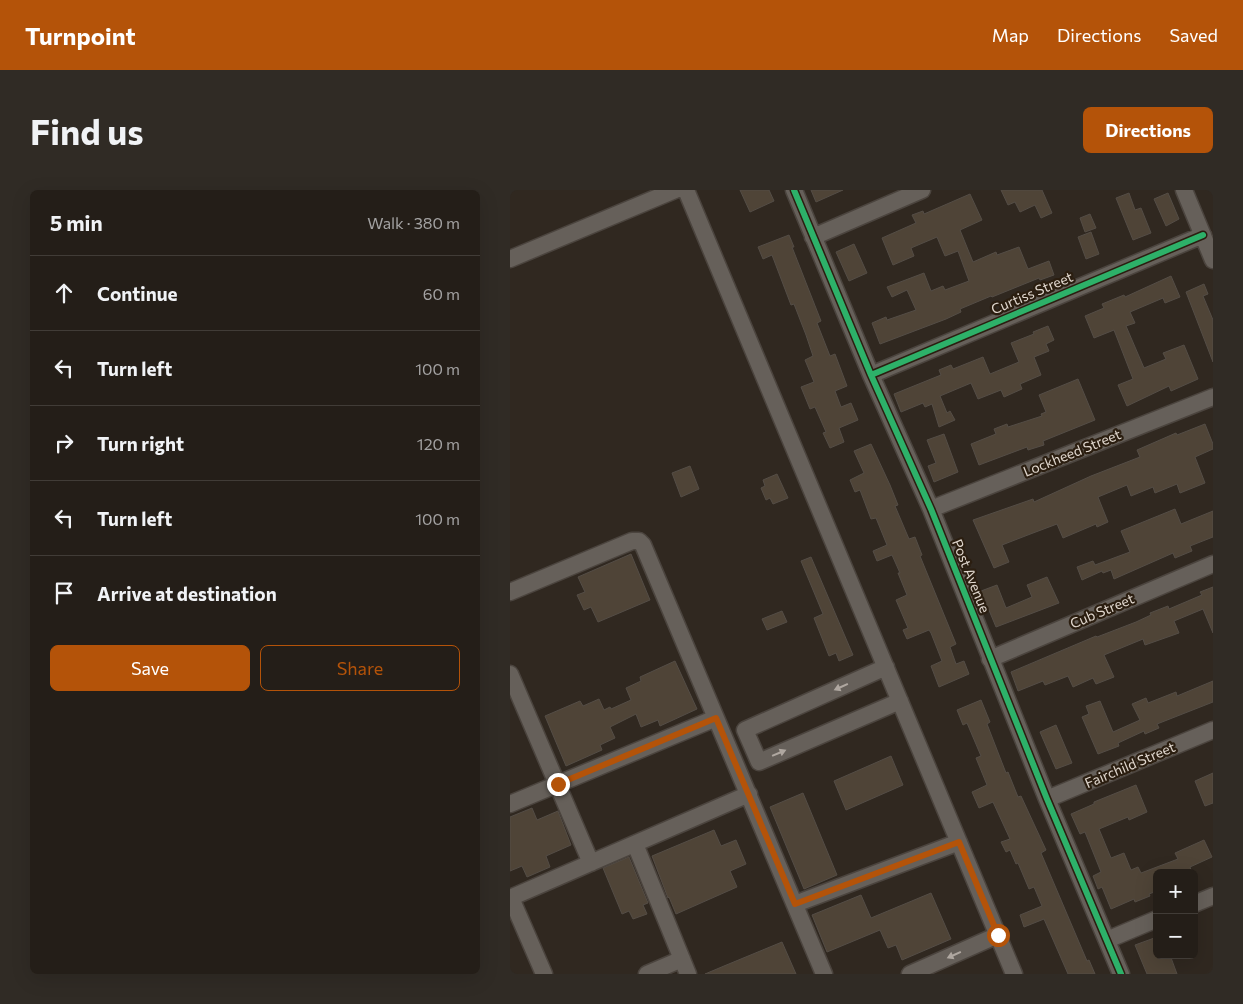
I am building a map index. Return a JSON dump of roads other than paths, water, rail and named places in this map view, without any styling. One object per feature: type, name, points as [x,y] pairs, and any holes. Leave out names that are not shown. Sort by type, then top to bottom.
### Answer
[{"type":"street","points":[[510,259],[675,190]]},
{"type":"street","points":[[686,190],[998,935],[1007,972]]},
{"type":"street","name":"Post Avenue","points":[[794,190],[871,375],[931,509],[1047,800],[1121,974]]},
{"type":"street","points":[[813,237],[922,190]]},
{"type":"street","points":[[1184,190],[1213,260]]},
{"type":"street","name":"Curtiss Street","points":[[871,375],[1203,235]]},
{"type":"street","name":"Lockheed Street","points":[[931,509],[1213,397]]},
{"type":"street","points":[[510,592],[632,541],[639,541],[643,545],[824,974]]},
{"type":"street","name":"Cub Street","points":[[990,659],[1213,564]]},
{"type":"street","points":[[886,667],[745,730],[759,762],[900,701]]},
{"type":"street","points":[[510,674],[591,863]]},
{"type":"street","points":[[510,804],[716,718]]},
{"type":"street","name":"Fairchild Street","points":[[1047,800],[1213,730]]},
{"type":"street","points":[[544,974],[510,898],[749,794]]},
{"type":"street","points":[[795,904],[959,842]]},
{"type":"street","points":[[635,844],[685,966],[647,974]]},
{"type":"street","points":[[1198,902],[1213,896]]},
{"type":"street","points":[[1107,940],[1153,921]]},
{"type":"street","points":[[910,974],[998,935]]}]
